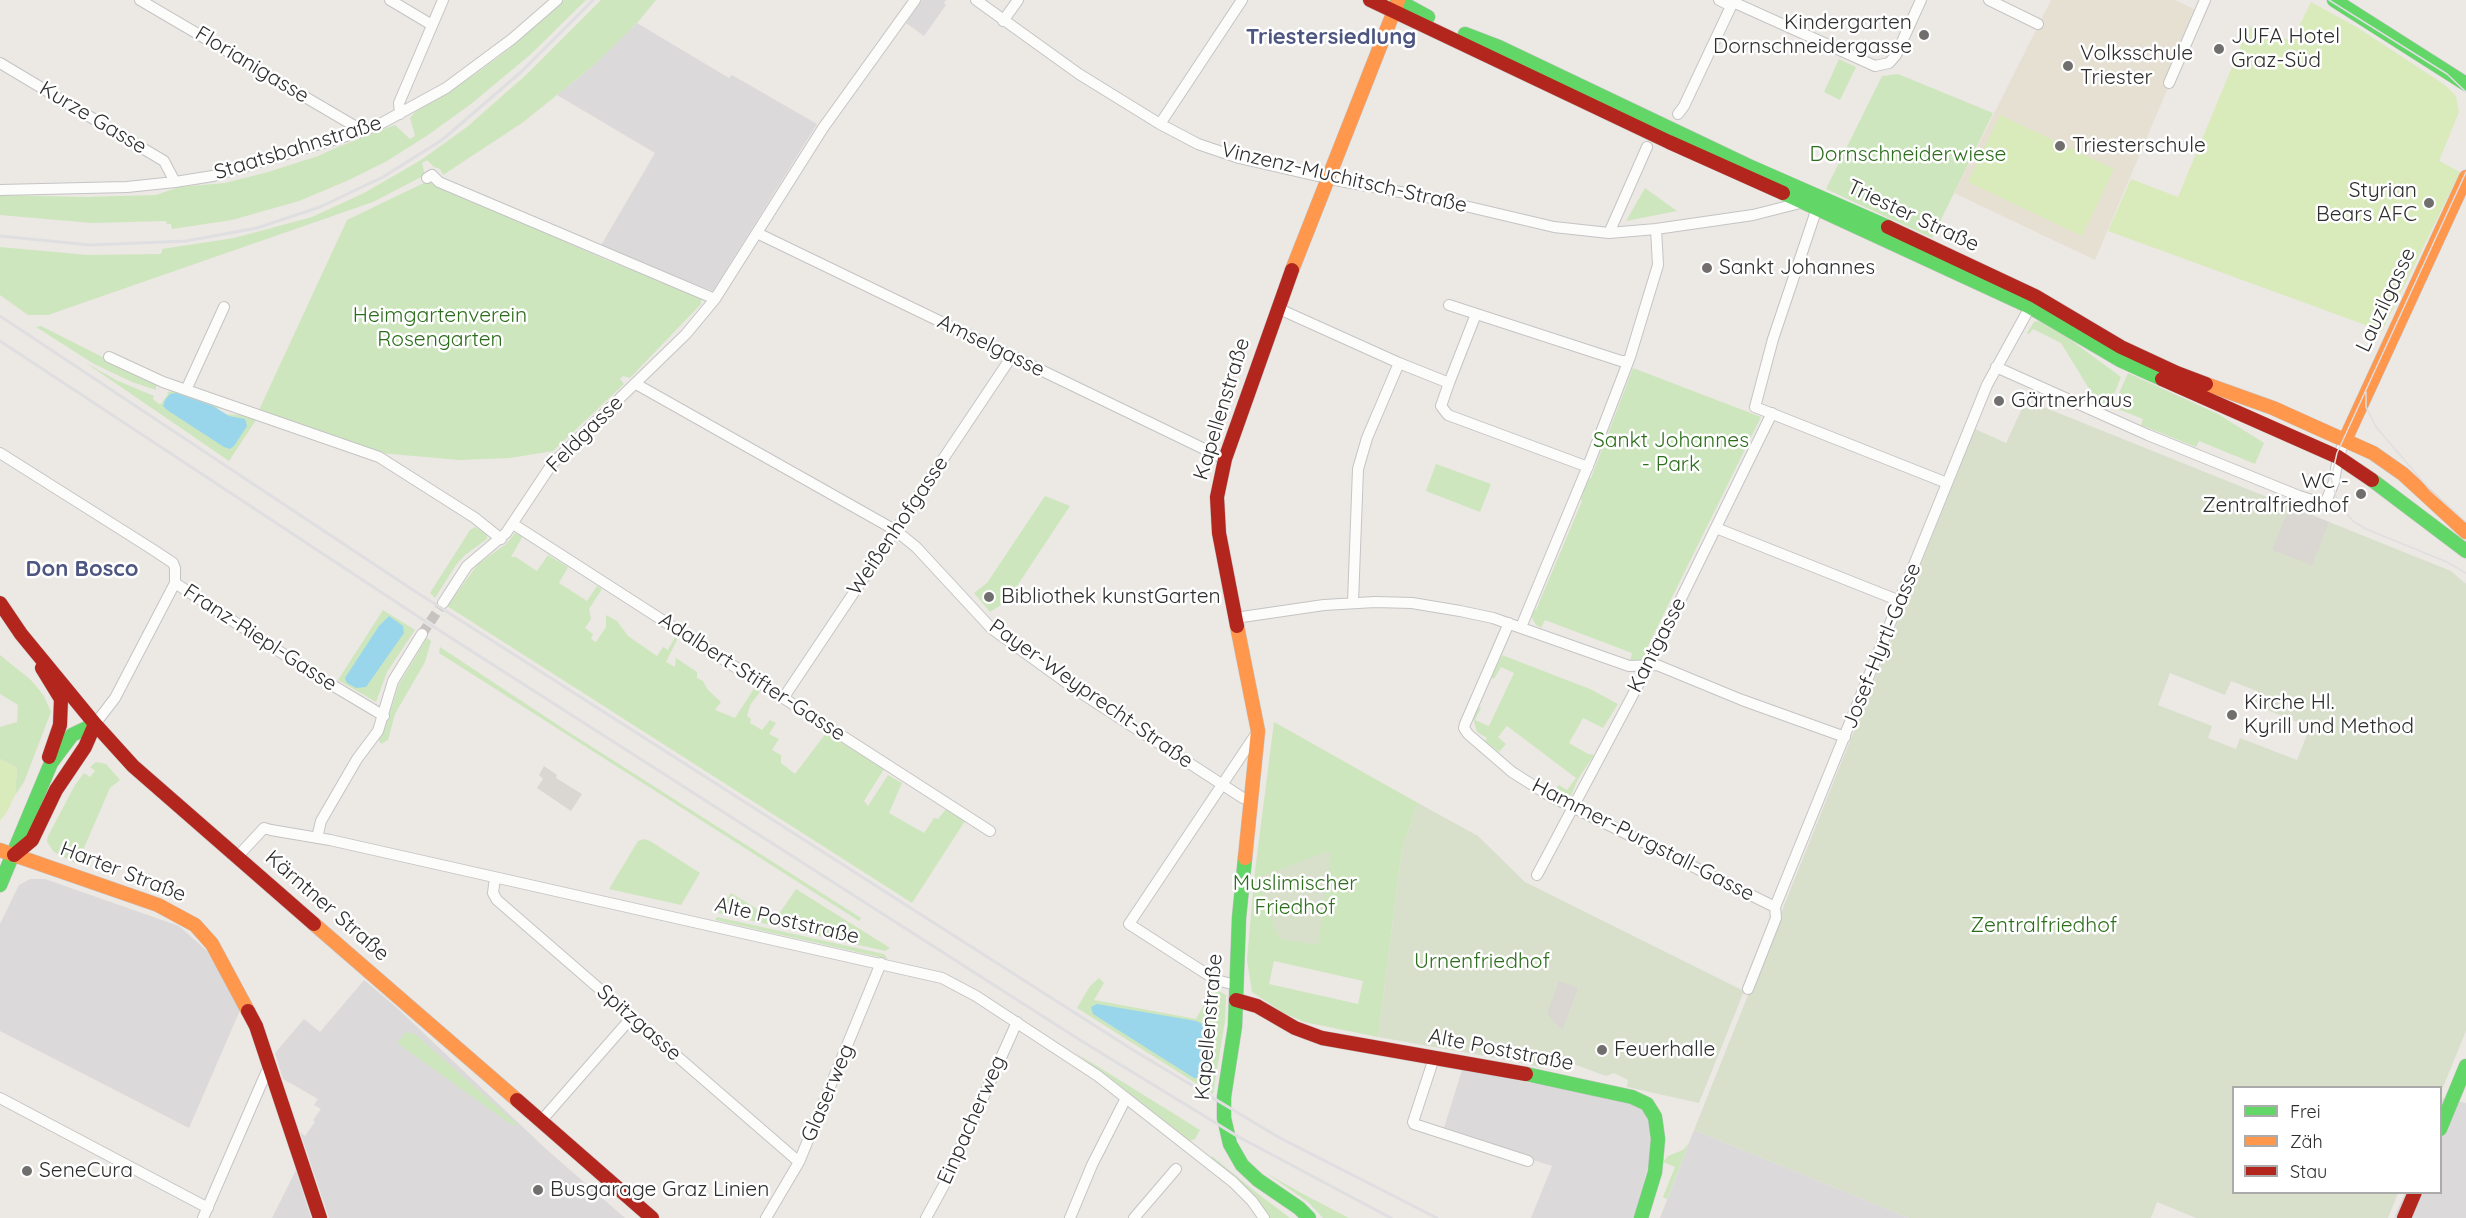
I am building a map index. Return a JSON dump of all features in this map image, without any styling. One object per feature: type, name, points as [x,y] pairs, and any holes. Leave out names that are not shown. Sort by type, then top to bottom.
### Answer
[{"type":"main road","name":"Triester Straße","points":[[1370,0],[1397,3],[1499,47],[1751,167],[1861,214],[2035,296],[2121,347],[2177,373],[2273,408],[2373,453],[2403,474],[2466,532]]},
{"type":"main road","points":[[2334,0],[2463,84]]},
{"type":"main road","name":"Triester Straße","points":[[1397,3],[1810,205],[2030,307],[2120,360],[2338,457],[2377,483],[2466,551]]},
{"type":"main road","name":"Kapellenstraße","points":[[1309,1218],[1248,1171],[1234,1152],[1227,1135],[1223,1103],[1236,1000],[1239,918],[1258,731],[1219,533],[1217,510],[1219,484],[1225,459],[1277,308],[1326,178],[1397,3]]},
{"type":"main road","name":"Lauzilgasse","points":[[2345,440],[2466,178]]},
{"type":"main road","name":"Kärntner Straße","points":[[0,603],[21,634],[95,724],[140,772],[652,1218]]},
{"type":"main road","points":[[21,634],[61,699],[60,725],[44,777]]},
{"type":"main road","points":[[0,885],[51,763],[72,735],[95,724]]},
{"type":"main road","points":[[14,855],[32,840],[56,790],[85,747],[95,724]]},
{"type":"main road","points":[[0,850],[14,855]]},
{"type":"main road","name":"Harter Straße","points":[[14,855],[158,905],[195,925],[212,944],[256,1026],[320,1218]]},
{"type":"main road","name":"Alte Poststraße","points":[[1236,1000],[1257,1006],[1313,1035],[1569,1083],[1632,1097],[1647,1104],[1655,1117],[1658,1139],[1655,1172],[1641,1218]]},
{"type":"main road","points":[[2442,1126],[2460,1098],[2466,1066]]},
{"type":"main road","points":[[2404,1218],[2414,1194]]},
{"type":"street","name":"Florianigasse","points":[[140,0],[363,131]]},
{"type":"street","points":[[390,0],[432,25]]},
{"type":"street","points":[[400,114],[399,103],[443,0]]},
{"type":"street","name":"Staatsbahnstraße","points":[[0,190],[127,187],[175,182],[234,170],[363,131],[400,114],[446,88],[512,39],[557,0]]},
{"type":"street","name":"Feldgasse","points":[[442,603],[472,561],[501,539],[513,524],[552,464],[686,334],[715,299],[823,128],[915,0]]},
{"type":"street","name":"Vinzenz-Muchitsch-Straße","points":[[976,0],[1079,74],[1160,124],[1198,144],[1239,158],[1326,178],[1427,197],[1554,227],[1609,233],[1656,229],[1810,205]]},
{"type":"street","points":[[1003,21],[1018,0]]},
{"type":"street","points":[[1160,124],[1242,0]]},
{"type":"street","points":[[1719,0],[1725,3],[1733,2],[1875,66],[1882,65],[1896,55],[1921,0]]},
{"type":"street","points":[[1989,0],[2038,24]]},
{"type":"street","points":[[2169,83],[2205,0]]},
{"type":"street","points":[[1678,114],[1684,106],[1733,2]]},
{"type":"street","name":"Kurze Gasse","points":[[0,63],[164,161],[175,182]]},
{"type":"street","points":[[1609,233],[1647,147]]},
{"type":"street","points":[[427,178],[432,175],[439,182],[715,299]]},
{"type":"street","name":"Triester Straße","points":[[1772,413],[1755,407],[1764,366],[1810,205]]},
{"type":"street","points":[[1521,627],[1588,466],[1628,361],[1658,265],[1656,229]]},
{"type":"street","name":"Amselgasse","points":[[757,233],[1225,459]]},
{"type":"street","points":[[1449,305],[1620,361],[1628,361]]},
{"type":"street","points":[[186,390],[224,307]]},
{"type":"street","name":"Josef-Hyrtl-Gasse","points":[[1748,989],[1776,918],[1775,907],[1947,483],[1996,367],[2030,307]]},
{"type":"street","points":[[1277,308],[1399,363],[1449,382]]},
{"type":"street","points":[[1476,314],[1441,406],[1448,415],[1588,466]]},
{"type":"street","name":"Weißenhofgasse","points":[[784,697],[1012,356]]},
{"type":"street","points":[[109,357],[186,390],[379,458],[475,518],[501,539]]},
{"type":"street","points":[[1353,602],[1358,469],[1366,438],[1399,363]]},
{"type":"street","points":[[1996,367],[2159,439],[2299,496],[2325,504],[2334,482],[2338,457],[2345,440]]},
{"type":"street","name":"Payer-Weyprecht-Straße","points":[[636,384],[895,530],[916,547],[992,629],[1075,688],[1244,799],[1252,801]]},
{"type":"street","points":[[1772,413],[1947,483]]},
{"type":"street","name":"Kantgasse","points":[[1537,875],[1647,666],[1772,413]]},
{"type":"street","name":"Franz-Riepl-Gasse","points":[[0,453],[173,563],[176,572],[175,583],[317,676],[384,716]]},
{"type":"street","name":"Adalbert-Stifter-Gasse","points":[[513,524],[990,831]]},
{"type":"street","points":[[1716,528],[1900,601]]},
{"type":"street","points":[[95,724],[115,698],[175,583]]},
{"type":"street","points":[[1235,618],[1353,602],[1421,605],[1493,618],[1629,666],[1657,664],[1742,700],[1845,737]]},
{"type":"street","name":"Hammer-Purgstall-Gasse","points":[[1509,623],[1464,728],[1512,772],[1572,808],[1775,907]]},
{"type":"street","points":[[317,838],[321,821],[378,731],[393,681],[422,634]]},
{"type":"street","points":[[1236,985],[1216,980],[1130,924],[1258,731]]},
{"type":"street","name":"Alte Poststraße","points":[[238,856],[264,828],[881,963],[951,981],[1077,1061],[1126,1098],[1233,1182],[1264,1218]]},
{"type":"street","name":"Spitzgasse","points":[[495,878],[493,893],[498,900],[799,1162]]},
{"type":"street","name":"Glaserweg","points":[[766,1218],[799,1162],[881,963]]},
{"type":"street","points":[[541,1121],[632,1017]]},
{"type":"street","name":"Einpacherweg","points":[[926,1218],[944,1185],[1017,1022]]},
{"type":"street","points":[[1434,1058],[1414,1124],[1528,1161]]},
{"type":"street","points":[[0,1098],[206,1213],[266,1073],[271,1070]]},
{"type":"street","points":[[1070,1218],[1092,1165],[1126,1098]]},
{"type":"street","points":[[1134,1218],[1176,1169]]},
{"type":"shaded area","points":[[922,0],[946,0],[944,3],[946,5],[924,36],[906,23]]},
{"type":"shaded area","name":"Triesterschule","points":[[2051,0],[2175,0],[2200,12],[2095,260],[1954,193]]},
{"type":"shaded area","points":[[637,23],[729,78],[732,75],[817,124],[713,291],[600,247],[655,153],[557,95],[594,65]]},
{"type":"shaded area","points":[[2290,506],[2329,522],[2312,565],[2272,550]]},
{"type":"shaded area","points":[[544,766],[557,775],[556,778],[582,794],[571,811],[537,788],[543,779],[539,775]]},
{"type":"shaded area","points":[[30,879],[45,879],[179,926],[206,950],[241,1008],[189,1128],[0,1031],[0,924],[19,885]]},
{"type":"shaded area","points":[[364,980],[396,1007],[545,1148],[625,1218],[329,1218],[300,1132],[305,1136],[315,1122],[313,1120],[321,1109],[314,1105],[318,1099],[283,1079],[275,1053],[304,1019],[320,1032]]},
{"type":"shaded area","points":[[1559,981],[1578,988],[1562,1030],[1547,1014]]},
{"type":"shaded area","points":[[1462,1070],[1631,1102],[1648,1111],[1652,1152],[1634,1218],[1531,1218],[1552,1166],[1443,1131]]},
{"type":"shaded area","points":[[2443,1098],[2466,1103],[2466,1218],[2394,1218],[2405,1194],[2442,1194]]},
{"type":"shaded area","points":[[1694,1130],[1909,1218],[1660,1218]]},
{"type":"shaded area","points":[[296,1170],[311,1218],[272,1218]]},
{"type":"green space","points":[[564,0],[586,0],[531,54],[471,104],[387,161],[299,201],[232,220],[172,229],[171,224],[167,224],[166,221],[92,223],[0,215],[0,195],[84,197],[156,195],[179,187],[225,183],[268,172],[318,156],[395,125],[410,139],[415,136],[410,118],[415,112],[474,75],[509,49]]},
{"type":"green space","points":[[601,0],[656,0],[637,23],[594,65],[522,123],[443,175],[440,169],[427,160],[422,163],[425,175],[373,202],[48,315],[28,315],[0,295],[0,247],[88,255],[159,254],[162,253],[162,249],[234,238],[312,217],[364,193],[421,160],[467,127],[527,74]]},
{"type":"green space","points":[[2311,2],[2358,28],[2445,85],[2456,96],[2459,112],[2439,161],[2460,172],[2382,331],[2108,231],[2131,179],[2178,197],[2249,26],[2292,41]]},
{"type":"green space","points":[[1839,59],[1856,67],[1840,100],[1824,92]]},
{"type":"green space","name":"Dornschneiderwiese","points":[[1898,74],[1993,113],[1932,238],[1826,189],[1882,76]]},
{"type":"green space","points":[[2000,115],[2114,169],[2082,236],[1968,182]]},
{"type":"green space","name":"Heimgartenverein Rosengarten","points":[[428,181],[604,259],[701,297],[701,304],[630,378],[623,376],[620,379],[624,384],[553,451],[510,458],[459,460],[380,453],[259,410],[347,220]]},
{"type":"green space","points":[[1645,188],[1677,211],[1626,221]]},
{"type":"green space","points":[[2038,321],[2064,335],[2121,377],[2107,412],[2091,405],[2096,400],[2061,343],[2033,329],[2029,334],[2027,333],[2034,322]]},
{"type":"green space","points":[[41,326],[156,384],[156,390],[132,382],[94,364],[36,327]]},
{"type":"green space","points":[[86,363],[118,381],[154,396],[153,399],[159,404],[168,394],[167,392],[176,391],[225,409],[214,408],[219,414],[244,415],[256,420],[229,461]]},
{"type":"green space","name":"Sankt Johannes - Park","points":[[1633,368],[1761,417],[1647,648],[1650,651],[1643,660],[1630,661],[1632,653],[1545,620],[1541,628],[1536,625],[1531,616],[1533,610],[1536,610],[1582,501],[1580,496],[1587,480],[1591,478]]},
{"type":"green space","points":[[2128,373],[2218,414],[2264,443],[2255,464],[2199,441],[2196,447],[2141,425],[2143,419],[2113,407]]},
{"type":"green space","name":"Zentralfriedhof","points":[[2026,400],[2451,571],[2466,584],[2466,1031],[2442,1090],[2442,1086],[2232,1086],[2232,1194],[2398,1194],[2388,1218],[2196,1218],[2157,1202],[2151,1218],[1909,1218],[1694,1130],[1975,429],[2006,443]],"holes":[[[2170,673],[2225,695],[2231,681],[2257,691],[2252,704],[2310,727],[2297,760],[2240,738],[2236,749],[2208,738],[2212,726],[2158,705]]]},
{"type":"green space","points":[[1436,464],[1491,484],[1480,512],[1426,491]]},
{"type":"green space","points":[[1045,496],[1070,506],[1007,601],[990,612],[974,593],[987,583]]},
{"type":"green space","points":[[475,527],[487,534],[487,539],[465,555],[456,565],[435,598],[430,593],[470,530]]},
{"type":"green space","points":[[515,533],[523,536],[511,557],[516,557],[537,571],[548,555],[568,567],[559,583],[587,601],[597,586],[602,589],[589,609],[591,619],[585,628],[593,634],[591,639],[596,642],[606,627],[606,615],[617,621],[628,636],[657,656],[663,647],[668,650],[675,637],[678,638],[666,662],[675,667],[676,658],[697,672],[697,678],[703,681],[708,690],[721,702],[715,710],[735,718],[755,687],[760,692],[750,705],[747,716],[751,719],[750,723],[762,730],[770,720],[776,723],[769,734],[779,739],[772,750],[781,755],[781,763],[795,774],[826,733],[884,769],[864,801],[868,806],[888,775],[902,783],[889,813],[924,833],[934,818],[938,819],[946,809],[965,821],[912,903],[447,606],[478,564],[506,544]]},
{"type":"green space","points":[[383,610],[415,630],[387,672],[376,702],[338,680]]},
{"type":"green space","points":[[427,638],[431,641],[425,662],[395,714],[388,740],[381,744],[378,739],[386,725],[399,684]]},
{"type":"green space","points":[[440,647],[567,731],[861,918],[859,921],[439,653]]},
{"type":"green space","points":[[0,655],[31,680],[44,696],[51,712],[24,782],[15,795],[17,768],[0,759],[0,727],[17,722],[18,705],[0,694]]},
{"type":"green space","points":[[1502,655],[1590,689],[1618,704],[1603,728],[1583,718],[1569,743],[1594,755],[1578,779],[1569,800],[1555,790],[1559,785],[1567,790],[1576,778],[1507,726],[1498,737],[1506,744],[1499,752],[1485,741],[1487,738],[1477,732],[1473,718],[1479,707],[1481,708],[1475,720],[1489,726],[1514,673],[1501,667],[1494,679],[1491,678]]},
{"type":"green space","points":[[1274,722],[1418,803],[1402,850],[1378,1037],[1304,1022],[1282,1012],[1252,992],[1247,960],[1254,879]],"holes":[[[1274,961],[1363,981],[1358,1004],[1269,984]]]},
{"type":"green space","points":[[0,759],[17,768],[15,795],[0,821]]},
{"type":"green space","points":[[96,762],[106,764],[120,780],[110,788],[77,864],[54,852],[47,842],[48,836],[75,785],[84,773],[90,777],[95,771],[90,767]]},
{"type":"green space","name":"Urnenfriedhof","points":[[1418,803],[1478,836],[1525,882],[1744,991],[1699,1103],[1627,1087],[1628,1080],[1614,1073],[1606,1076],[1552,1056],[1542,1068],[1378,1037],[1402,850]]},
{"type":"green space","points":[[644,839],[700,873],[681,905],[609,889],[638,841]]},
{"type":"green space","name":"Muslimischer Friedhof","points":[[1329,851],[1331,855],[1318,945],[1279,939],[1257,878]]},
{"type":"green space","points":[[796,889],[890,948],[885,951],[718,913],[731,893],[775,920]]},
{"type":"green space","points":[[717,917],[884,954],[888,959],[715,920]]},
{"type":"green space","points":[[1099,978],[1104,983],[1094,1000],[1196,1019],[1213,988],[1226,995],[1225,1021],[1213,1094],[1077,1008],[1090,986]]},
{"type":"green space","points":[[406,1032],[415,1034],[518,1125],[512,1125],[397,1043]]},
{"type":"green space","points":[[1076,1053],[1200,1130],[1195,1139],[1189,1141]]},
{"type":"green space","points":[[1689,1143],[1667,1199],[1663,1197],[1675,1167],[1663,1162],[1668,1156],[1683,1150]]},
{"type":"green space","points":[[1212,1156],[1290,1218],[1269,1218],[1261,1206],[1211,1158]]},
{"type":"green space","points":[[1266,1173],[1349,1218],[1323,1218],[1308,1202]]},
{"type":"water","points":[[176,393],[213,406],[229,416],[245,419],[247,426],[234,446],[230,449],[224,447],[167,410],[163,406],[165,400],[170,394]]},
{"type":"water","points":[[389,616],[403,626],[404,633],[366,687],[356,688],[347,683],[345,678],[379,626]]},
{"type":"water","points":[[1097,1004],[1196,1021],[1205,1025],[1210,1036],[1204,1074],[1199,1078],[1194,1078],[1093,1014],[1091,1007]]},
{"type":"tunnel","points":[[422,634],[443,603]]},
{"type":"tram line","points":[[2329,0],[2447,74],[2466,92]]},
{"type":"tram line","points":[[2466,172],[2337,453],[2331,479],[2338,503],[2353,521],[2366,529],[2447,562],[2466,573]]},
{"type":"tram line","points":[[2366,392],[2366,407],[2376,427],[2431,491],[2466,522]]},
{"type":"railway","points":[[0,236],[90,245],[186,241],[257,228],[320,207],[383,177],[442,140],[521,72],[593,0]]},
{"type":"railway","points":[[0,316],[413,590],[1133,1050],[1280,1138],[1437,1218]]},
{"type":"railway","points":[[0,341],[434,627],[1080,1040],[1237,1136],[1391,1218]]},
{"type":"traffic: fast","points":[[1397,0],[1428,17]]},
{"type":"traffic: fast","points":[[2334,0],[2466,84]]},
{"type":"traffic: fast","points":[[1465,34],[1499,47],[1751,167],[1888,227]]},
{"type":"traffic: fast","points":[[1783,193],[2030,307],[2120,360],[2162,379]]},
{"type":"traffic: fast","points":[[2372,480],[2466,551]]},
{"type":"traffic: fast","points":[[0,885],[51,763],[72,735],[95,724]]},
{"type":"traffic: fast","points":[[1245,858],[1239,918],[1235,1026],[1224,1097],[1224,1118],[1230,1144],[1242,1165],[1258,1180],[1299,1208],[1309,1218]]},
{"type":"traffic: fast","points":[[2442,1124],[2466,1066]]},
{"type":"traffic: fast","points":[[1526,1074],[1632,1097],[1647,1104],[1655,1117],[1658,1139],[1655,1172],[1641,1218]]},
{"type":"traffic: slow","points":[[1292,270],[1398,1]]},
{"type":"traffic: slow","points":[[2345,440],[2466,177]]},
{"type":"traffic: slow","points":[[2206,384],[2273,408],[2373,453],[2403,474],[2466,532]]},
{"type":"traffic: slow","points":[[1237,626],[1258,731],[1245,858]]},
{"type":"traffic: slow","points":[[0,850],[158,905],[195,925],[212,944],[248,1011]]},
{"type":"traffic: slow","points":[[314,924],[517,1100]]},
{"type":"traffic: jam","points":[[1370,0],[1669,142],[1783,193]]},
{"type":"traffic: jam","points":[[1888,227],[2035,296],[2121,347],[2206,384]]},
{"type":"traffic: jam","points":[[1237,626],[1219,533],[1217,497],[1225,459],[1292,270]]},
{"type":"traffic: jam","points":[[2162,379],[2338,457],[2372,480]]},
{"type":"traffic: jam","points":[[0,603],[21,634],[95,724],[133,766],[314,924]]},
{"type":"traffic: jam","points":[[42,668],[61,699],[60,725],[49,757]]},
{"type":"traffic: jam","points":[[14,855],[32,840],[56,790],[85,747],[95,724]]},
{"type":"traffic: jam","points":[[1236,1000],[1257,1006],[1295,1028],[1322,1038],[1526,1074]]},
{"type":"traffic: jam","points":[[248,1011],[256,1026],[320,1218]]},
{"type":"traffic: jam","points":[[517,1100],[652,1218]]},
{"type":"traffic: jam","points":[[2404,1218],[2414,1194]]},
{"type":"place","name":"Kindergarten Dornschneidergasse","points":[[1924,35]]},
{"type":"place","name":"JUFA Hotel Graz-Süd","points":[[2219,49]]},
{"type":"place","name":"Volksschule Triester","points":[[2068,66]]},
{"type":"place","name":"Triesterschule","points":[[2060,146]]},
{"type":"place","name":"Styrian Bears AFC","points":[[2429,203]]},
{"type":"place","name":"Sankt Johannes","points":[[1707,268]]},
{"type":"place","name":"Gärtnerhaus","points":[[1999,401]]},
{"type":"place","name":"WC - Zentralfriedhof","points":[[2361,494]]},
{"type":"place","name":"Bibliothek kunstGarten","points":[[989,597]]},
{"type":"place","name":"Kirche Hl. Kyrill und Method","points":[[2232,715]]},
{"type":"place","name":"Feuerhalle","points":[[1602,1050]]},
{"type":"place","name":"SeneCura","points":[[27,1171]]},
{"type":"place","name":"Busgarage Graz Linien","points":[[538,1190]]},
{"type":"district","name":"Triestersiedlung","points":[[1331,37]]},
{"type":"district","name":"Don Bosco","points":[[82,569]]}]
